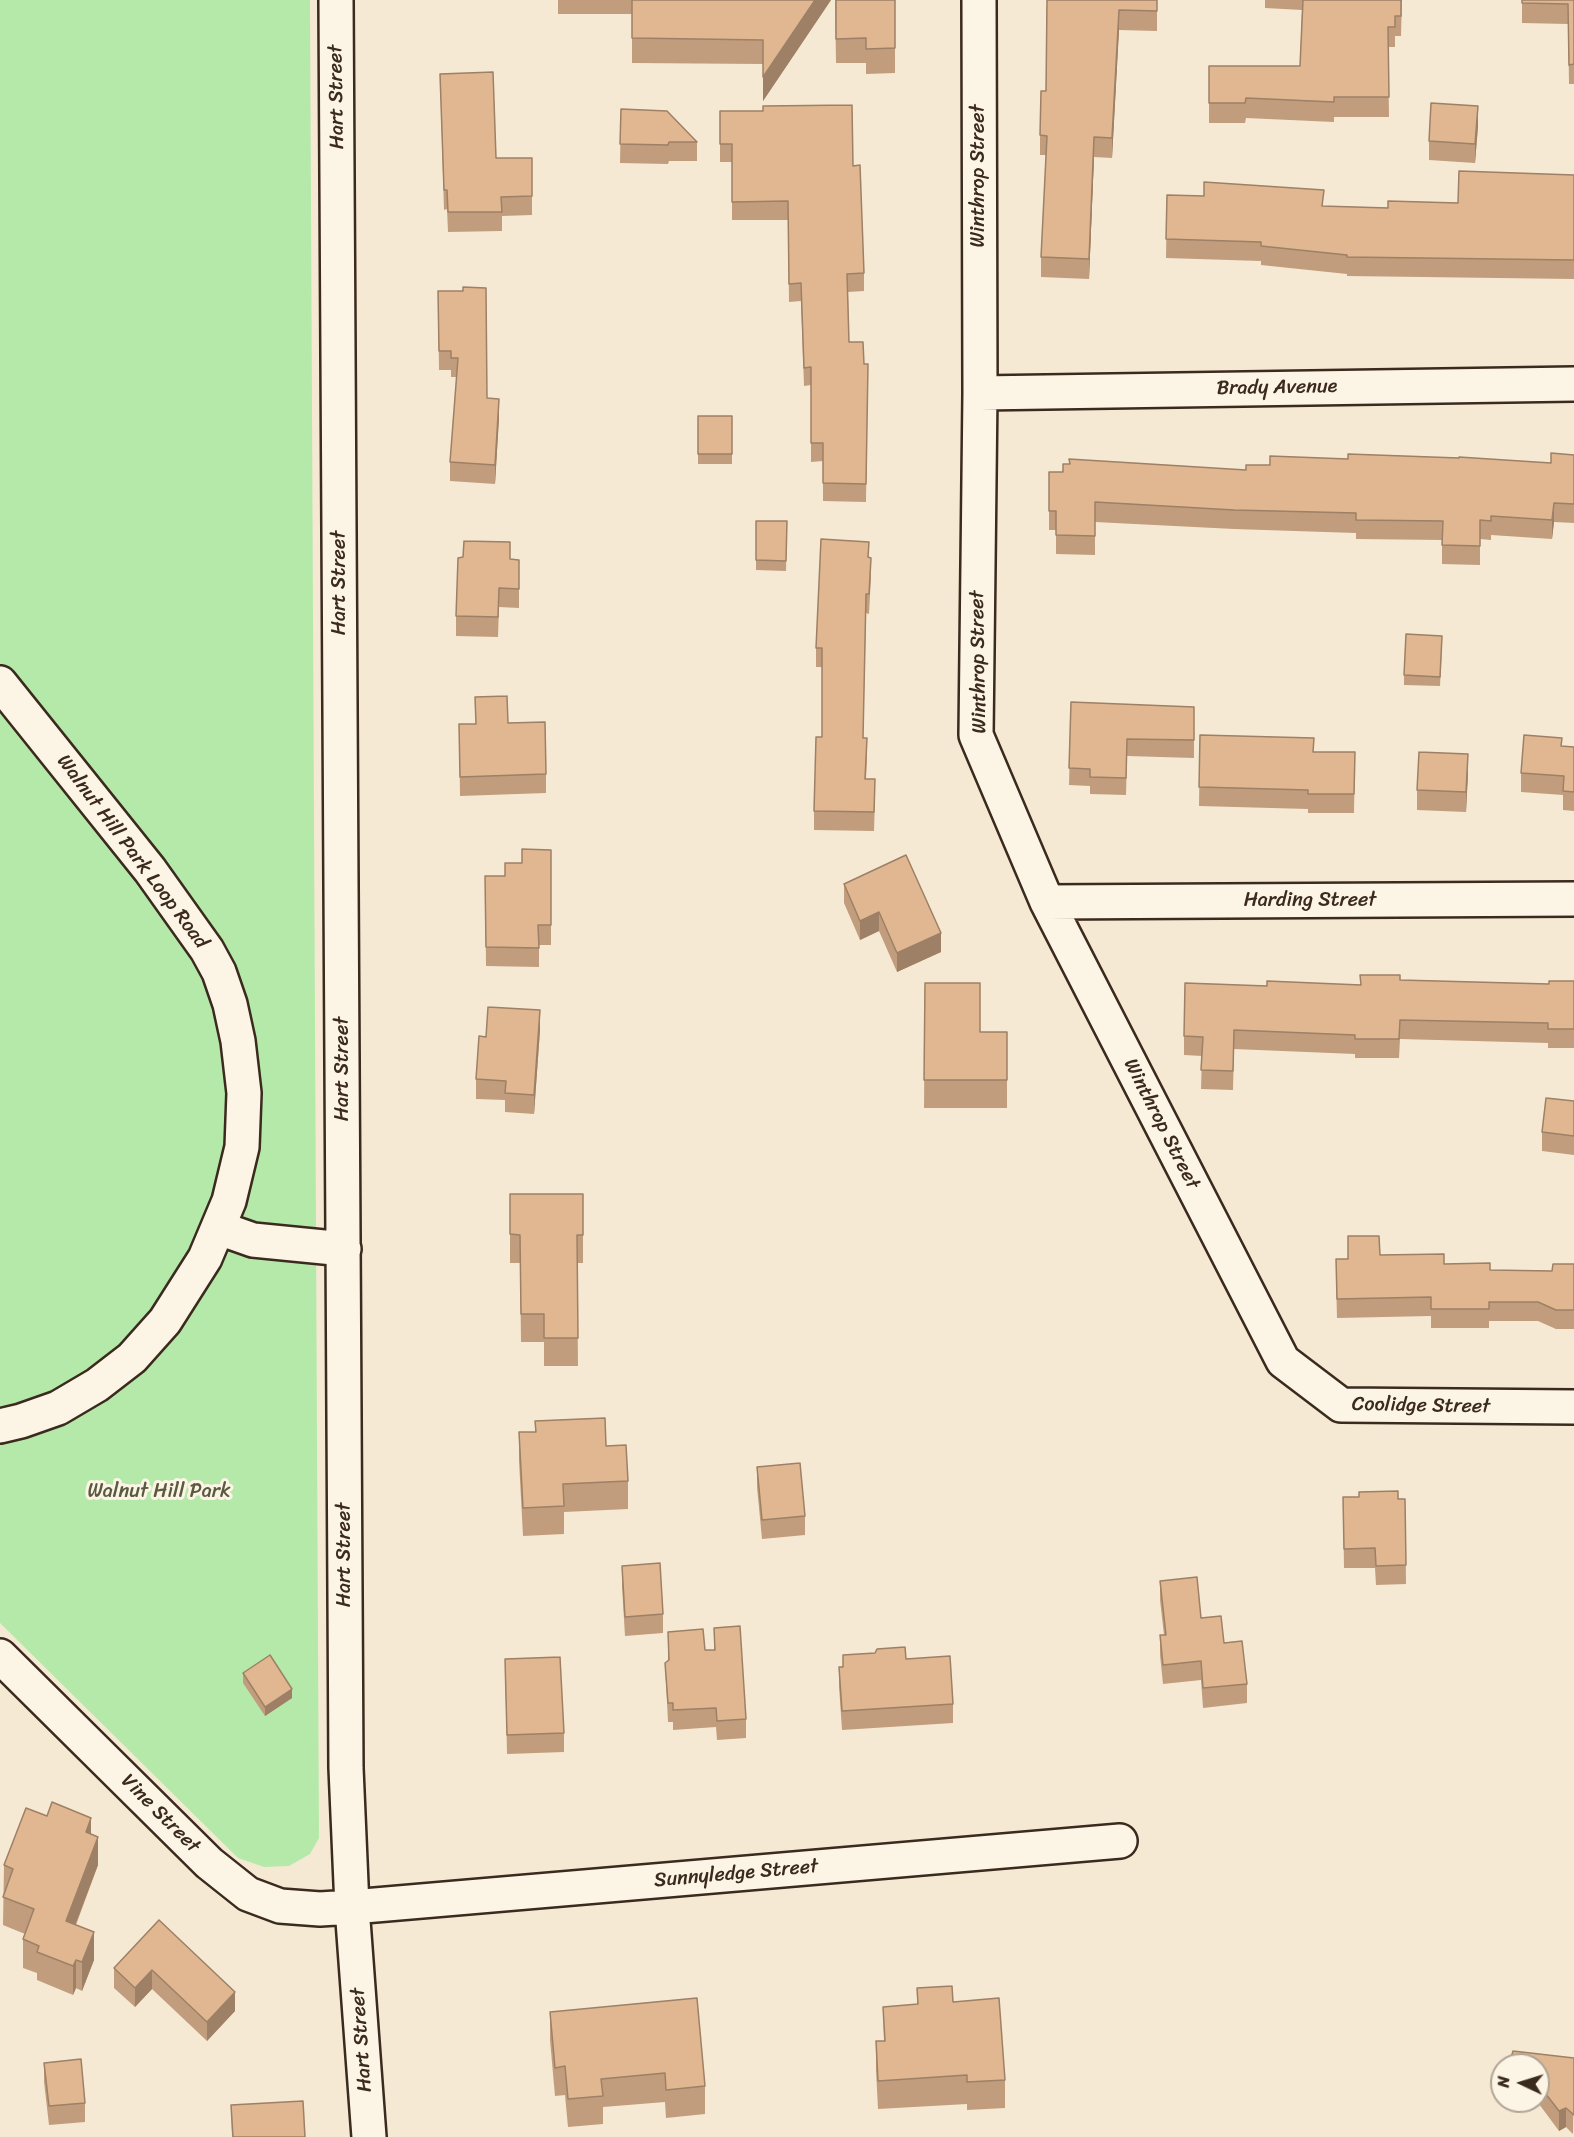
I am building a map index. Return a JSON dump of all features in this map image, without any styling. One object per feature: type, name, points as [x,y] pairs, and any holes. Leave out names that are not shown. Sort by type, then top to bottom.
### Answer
[{"type":"street","name":"Hart Street","points":[[336,0],[346,1756],[352,1907],[369,2137]]},
{"type":"street","name":"Winthrop Street","points":[[979,0],[980,393],[976,735],[1047,902],[1283,1361]]},
{"type":"street","name":"Brady Avenue","points":[[980,393],[1574,384]]},
{"type":"street","name":"Walnut Hill Park Loop Road","points":[[0,683],[168,892],[207,950],[227,993],[240,1050],[244,1112],[239,1164],[219,1228],[205,1258],[165,1321],[132,1358],[97,1385],[71,1401],[32,1418],[0,1426]]},
{"type":"street","name":"Harding Street","points":[[1047,902],[1574,899]]},
{"type":"street","points":[[219,1228],[253,1240],[344,1249]]},
{"type":"street","name":"Coolidge Street","points":[[1283,1361],[1341,1405],[1574,1407]]},
{"type":"street","name":"Vine Street","points":[[0,1656],[209,1863],[248,1894],[280,1906],[320,1909],[352,1907]]},
{"type":"street","name":"Sunnyledge Street","points":[[352,1907],[1120,1841]]},
{"type":"green space","name":"Walnut Hill Park","points":[[0,0],[310,0],[319,1838],[310,1854],[289,1866],[264,1867],[238,1858],[0,1623]]},
{"type":"building","points":[[632,0],[815,0],[763,77],[763,40],[632,38]]},
{"type":"building","points":[[836,0],[895,0],[895,48],[866,49],[866,38],[836,39]]},
{"type":"building","points":[[1047,0],[1157,0],[1157,11],[1119,10],[1112,138],[1094,137],[1089,259],[1041,257],[1047,136],[1040,135],[1041,91],[1046,91]]},
{"type":"building","points":[[1303,0],[1401,0],[1401,16],[1395,16],[1395,27],[1388,27],[1389,97],[1334,97],[1334,102],[1246,98],[1245,103],[1209,103],[1209,66],[1300,66]]},
{"type":"building","points":[[1522,0],[1574,0],[1574,64],[1569,65],[1568,4],[1522,3]]},
{"type":"building","points":[[493,72],[496,158],[532,158],[532,196],[501,197],[502,212],[448,212],[447,190],[444,190],[440,74]]},
{"type":"building","points":[[1431,103],[1478,106],[1475,144],[1429,141]]},
{"type":"building","points":[[852,105],[853,166],[860,165],[864,273],[847,274],[849,342],[863,342],[864,364],[868,364],[866,484],[823,483],[823,443],[811,443],[811,367],[804,368],[801,283],[789,284],[788,201],[732,202],[732,144],[720,144],[720,111],[763,111],[763,106]]},
{"type":"building","points":[[621,109],[667,111],[697,142],[669,142],[668,145],[620,144]]},
{"type":"building","points":[[1459,171],[1574,175],[1574,260],[1347,257],[1347,255],[1261,246],[1261,242],[1166,239],[1167,195],[1204,196],[1204,182],[1324,190],[1322,206],[1388,208],[1388,201],[1458,203]]},
{"type":"building","points":[[463,287],[486,288],[487,398],[499,399],[495,465],[450,462],[458,358],[451,358],[451,351],[439,351],[438,291],[463,291]]},
{"type":"building","points":[[698,416],[732,416],[732,454],[698,454]]},
{"type":"building","points":[[1551,453],[1574,455],[1574,504],[1554,503],[1552,520],[1491,516],[1491,521],[1480,520],[1480,546],[1442,545],[1443,521],[1356,520],[1356,513],[1234,510],[1095,502],[1095,536],[1056,535],[1056,511],[1049,511],[1049,472],[1063,472],[1063,464],[1070,464],[1069,459],[1246,470],[1246,465],[1270,465],[1270,456],[1348,459],[1348,454],[1459,457],[1551,463]]},
{"type":"building","points":[[756,521],[787,521],[786,561],[756,560]]},
{"type":"building","points":[[821,539],[869,542],[868,557],[871,558],[869,594],[866,594],[863,738],[867,738],[865,779],[875,779],[874,812],[814,811],[816,737],[822,737],[822,648],[816,648]]},
{"type":"building","points":[[464,541],[510,542],[510,559],[519,560],[519,589],[499,588],[498,617],[456,616],[458,558],[463,557]]},
{"type":"building","points":[[1406,634],[1442,636],[1440,677],[1404,675]]},
{"type":"building","points":[[507,696],[508,723],[545,722],[546,774],[460,777],[459,724],[476,724],[475,697]]},
{"type":"building","points":[[1071,702],[1194,707],[1194,740],[1127,739],[1126,778],[1090,777],[1090,769],[1069,768]]},
{"type":"building","points":[[1200,735],[1314,738],[1313,752],[1355,752],[1354,794],[1308,794],[1308,790],[1199,787]]},
{"type":"building","points":[[1524,735],[1562,738],[1561,746],[1574,747],[1574,792],[1563,791],[1564,776],[1521,773]]},
{"type":"building","points":[[1419,752],[1468,754],[1466,792],[1417,790]]},
{"type":"building","points":[[522,849],[551,850],[551,925],[538,925],[539,948],[486,947],[485,876],[505,876],[505,863],[522,863]]},
{"type":"building","points":[[906,855],[941,933],[897,953],[879,912],[860,921],[844,884]]},
{"type":"building","points":[[1360,975],[1400,975],[1400,980],[1549,984],[1549,981],[1574,981],[1574,1029],[1548,1029],[1548,1023],[1400,1020],[1399,1039],[1355,1039],[1355,1035],[1234,1030],[1233,1071],[1201,1070],[1203,1037],[1184,1036],[1185,983],[1267,986],[1267,981],[1361,985]]},
{"type":"building","points":[[925,983],[980,983],[980,1032],[1007,1032],[1007,1080],[924,1080]]},
{"type":"building","points":[[488,1007],[540,1010],[534,1095],[505,1093],[506,1081],[476,1079],[479,1036],[486,1037]]},
{"type":"building","points":[[1546,1098],[1574,1101],[1574,1136],[1542,1132]]},
{"type":"building","points":[[510,1194],[583,1194],[583,1235],[577,1235],[578,1338],[544,1338],[544,1314],[521,1314],[520,1235],[510,1234]]},
{"type":"building","points":[[1348,1236],[1379,1236],[1380,1255],[1444,1254],[1444,1264],[1490,1263],[1490,1270],[1552,1271],[1553,1264],[1574,1264],[1574,1310],[1556,1310],[1538,1302],[1489,1302],[1489,1309],[1431,1309],[1431,1297],[1337,1299],[1336,1259],[1348,1259]]},
{"type":"building","points":[[605,1418],[606,1446],[626,1445],[628,1481],[563,1484],[564,1506],[523,1508],[519,1432],[536,1432],[535,1421]]},
{"type":"building","points":[[800,1463],[805,1516],[762,1520],[757,1467]]},
{"type":"building","points":[[1398,1491],[1398,1499],[1405,1499],[1406,1565],[1376,1566],[1375,1548],[1344,1549],[1343,1497],[1359,1497],[1359,1492]]},
{"type":"building","points":[[660,1563],[663,1614],[625,1617],[622,1566]]},
{"type":"building","points":[[1197,1577],[1201,1618],[1221,1616],[1224,1643],[1242,1641],[1247,1684],[1203,1688],[1201,1661],[1163,1665],[1160,1635],[1166,1635],[1160,1581]]},
{"type":"building","points":[[740,1626],[746,1719],[717,1721],[716,1708],[673,1710],[673,1703],[668,1703],[665,1663],[669,1660],[668,1632],[703,1629],[705,1650],[715,1650],[714,1628]]},
{"type":"building","points":[[905,1647],[906,1659],[950,1656],[953,1704],[842,1711],[839,1667],[843,1667],[843,1655],[875,1653],[877,1649]]},
{"type":"building","points":[[270,1655],[292,1689],[265,1707],[243,1673]]},
{"type":"building","points":[[560,1657],[564,1733],[507,1735],[505,1659]]},
{"type":"building","points":[[52,1802],[91,1818],[86,1832],[98,1837],[66,1921],[94,1932],[82,1962],[76,1960],[73,1966],[37,1952],[39,1946],[23,1939],[34,1909],[3,1897],[13,1869],[4,1865],[26,1808],[47,1816]]},
{"type":"building","points":[[159,1920],[235,1992],[207,2022],[152,1970],[135,1988],[114,1968]]},
{"type":"building","points":[[952,1986],[953,2002],[999,1998],[1005,2080],[967,2082],[967,2075],[878,2081],[876,2041],[885,2041],[883,2007],[918,2004],[917,1988]]},
{"type":"building","points":[[697,1998],[705,2086],[666,2090],[665,2073],[601,2079],[603,2096],[568,2099],[565,2066],[555,2068],[550,2012]]},
{"type":"building","points":[[1550,2055],[1574,2058],[1574,2115],[1566,2108],[1559,2111],[1550,2099]]},
{"type":"building","points":[[81,2059],[85,2103],[49,2106],[44,2063]]},
{"type":"building","points":[[303,2101],[305,2137],[233,2137],[231,2105]]}]
